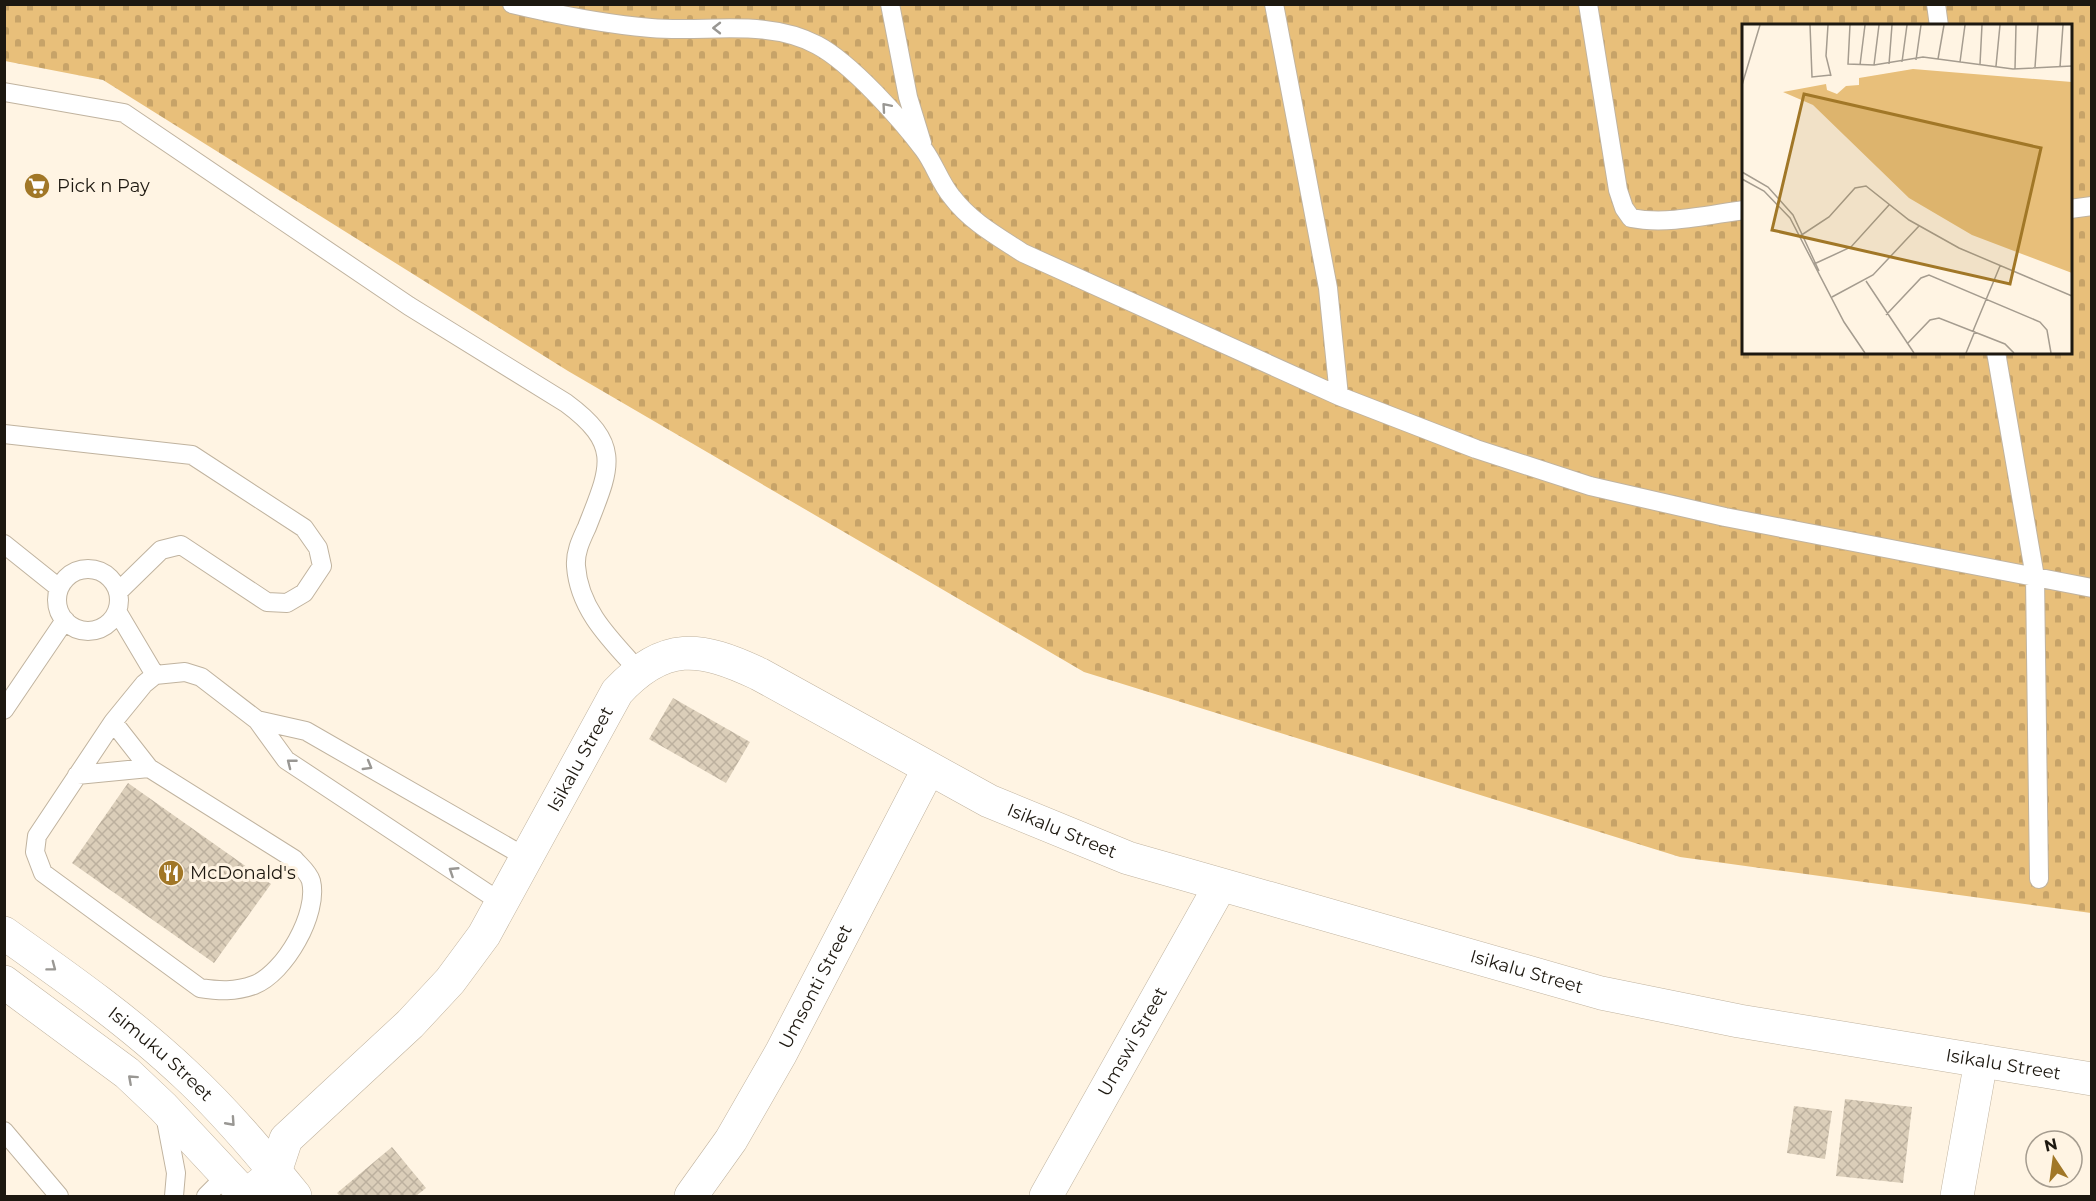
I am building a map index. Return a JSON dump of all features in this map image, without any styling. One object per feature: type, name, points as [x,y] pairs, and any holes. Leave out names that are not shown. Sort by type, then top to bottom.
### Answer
[{"type":"street","name":"Isikalu Street","points":[[253,1147],[286,1139],[410,1024],[450,981],[484,935],[617,692],[649,663],[676,654],[701,652],[726,658],[759,674],[928,770],[989,801],[1059,832],[1128,858],[1601,993],[1739,1021],[2091,1079]]},
{"type":"street","name":"Umsonti Street","points":[[691,1197],[731,1140],[781,1053],[928,770]]},
{"type":"street","name":"Umswi Street","points":[[1046,1197],[1220,886]]},
{"type":"street","name":"Isimuku Street","points":[[4,933],[147,1040],[186,1075],[285,1184]]},
{"type":"street","name":"Isimuku Street","points":[[4,982],[127,1073],[164,1107],[231,1191]]},
{"type":"street","points":[[1957,1197],[1981,1061]]},
{"type":"street","name":"Isikalu Street","points":[[285,1184],[286,1139]]},
{"type":"street","points":[[231,1191],[253,1147]]},
{"type":"street","points":[[231,1191],[285,1184]]},
{"type":"lane","points":[[512,4],[565,17],[653,29],[755,28],[789,33],[818,45],[843,63],[924,150],[951,196],[975,222],[1023,253],[1339,396],[1476,449],[1590,486],[1725,517],[2091,588]]},
{"type":"lane","points":[[890,4],[909,97],[924,150]]},
{"type":"lane","points":[[1274,4],[1328,288],[1339,396]]},
{"type":"lane","points":[[1588,4],[1618,190],[1624,208],[1631,218],[1646,221],[1670,220],[1742,210]]},
{"type":"lane","points":[[1936,4],[1939,24]]},
{"type":"lane","points":[[4,92],[124,113],[409,306],[590,421],[601,435],[606,453],[607,471],[576,552],[576,567],[587,606],[598,626],[639,671]]},
{"type":"lane","points":[[2072,209],[2091,206]]},
{"type":"lane","points":[[1996,354],[2035,577],[2039,879]]},
{"type":"lane","points":[[4,434],[192,455],[304,528],[318,548],[322,566],[304,593],[287,603],[267,602],[181,545],[161,550],[118,592]]},
{"type":"lane","points":[[4,544],[59,588]]},
{"type":"lane","points":[[96,570],[114,582],[118,592],[117,611],[111,620],[94,630],[73,627],[65,621],[57,605],[59,588],[74,572],[96,570]]},
{"type":"lane","points":[[117,611],[155,675]]},
{"type":"lane","points":[[4,710],[65,621]]},
{"type":"lane","points":[[113,722],[149,768],[294,859],[311,879],[311,902],[305,927],[277,968],[256,984],[224,992],[200,988],[44,873],[35,852],[37,836],[77,775],[113,722],[144,684],[155,675],[185,672],[201,677],[257,720],[286,760],[502,903]]},
{"type":"lane","points":[[257,720],[306,731],[527,858]]},
{"type":"lane","points":[[77,775],[149,768]]},
{"type":"lane","points":[[164,1107],[176,1173],[174,1197]]},
{"type":"lane","points":[[4,1131],[59,1197]]},
{"type":"green space","points":[[4,5],[2091,5],[2091,913],[1680,857],[1084,672],[568,371],[103,80],[5,61]]},
{"type":"building","points":[[673,698],[750,742],[726,783],[649,739]]},
{"type":"building","name":"McDonald's","points":[[128,783],[271,884],[214,963],[72,863]]},
{"type":"building","points":[[1845,1099],[1912,1107],[1903,1183],[1836,1176]]},
{"type":"building","points":[[1794,1106],[1832,1111],[1825,1159],[1787,1153]]},
{"type":"building","points":[[392,1147],[426,1188],[416,1196],[340,1196],[337,1193]]},
{"type":"place","name":"Pick n Pay","points":[[37,186]]},
{"type":"place","name":"McDonald's","points":[[171,873]]}]
